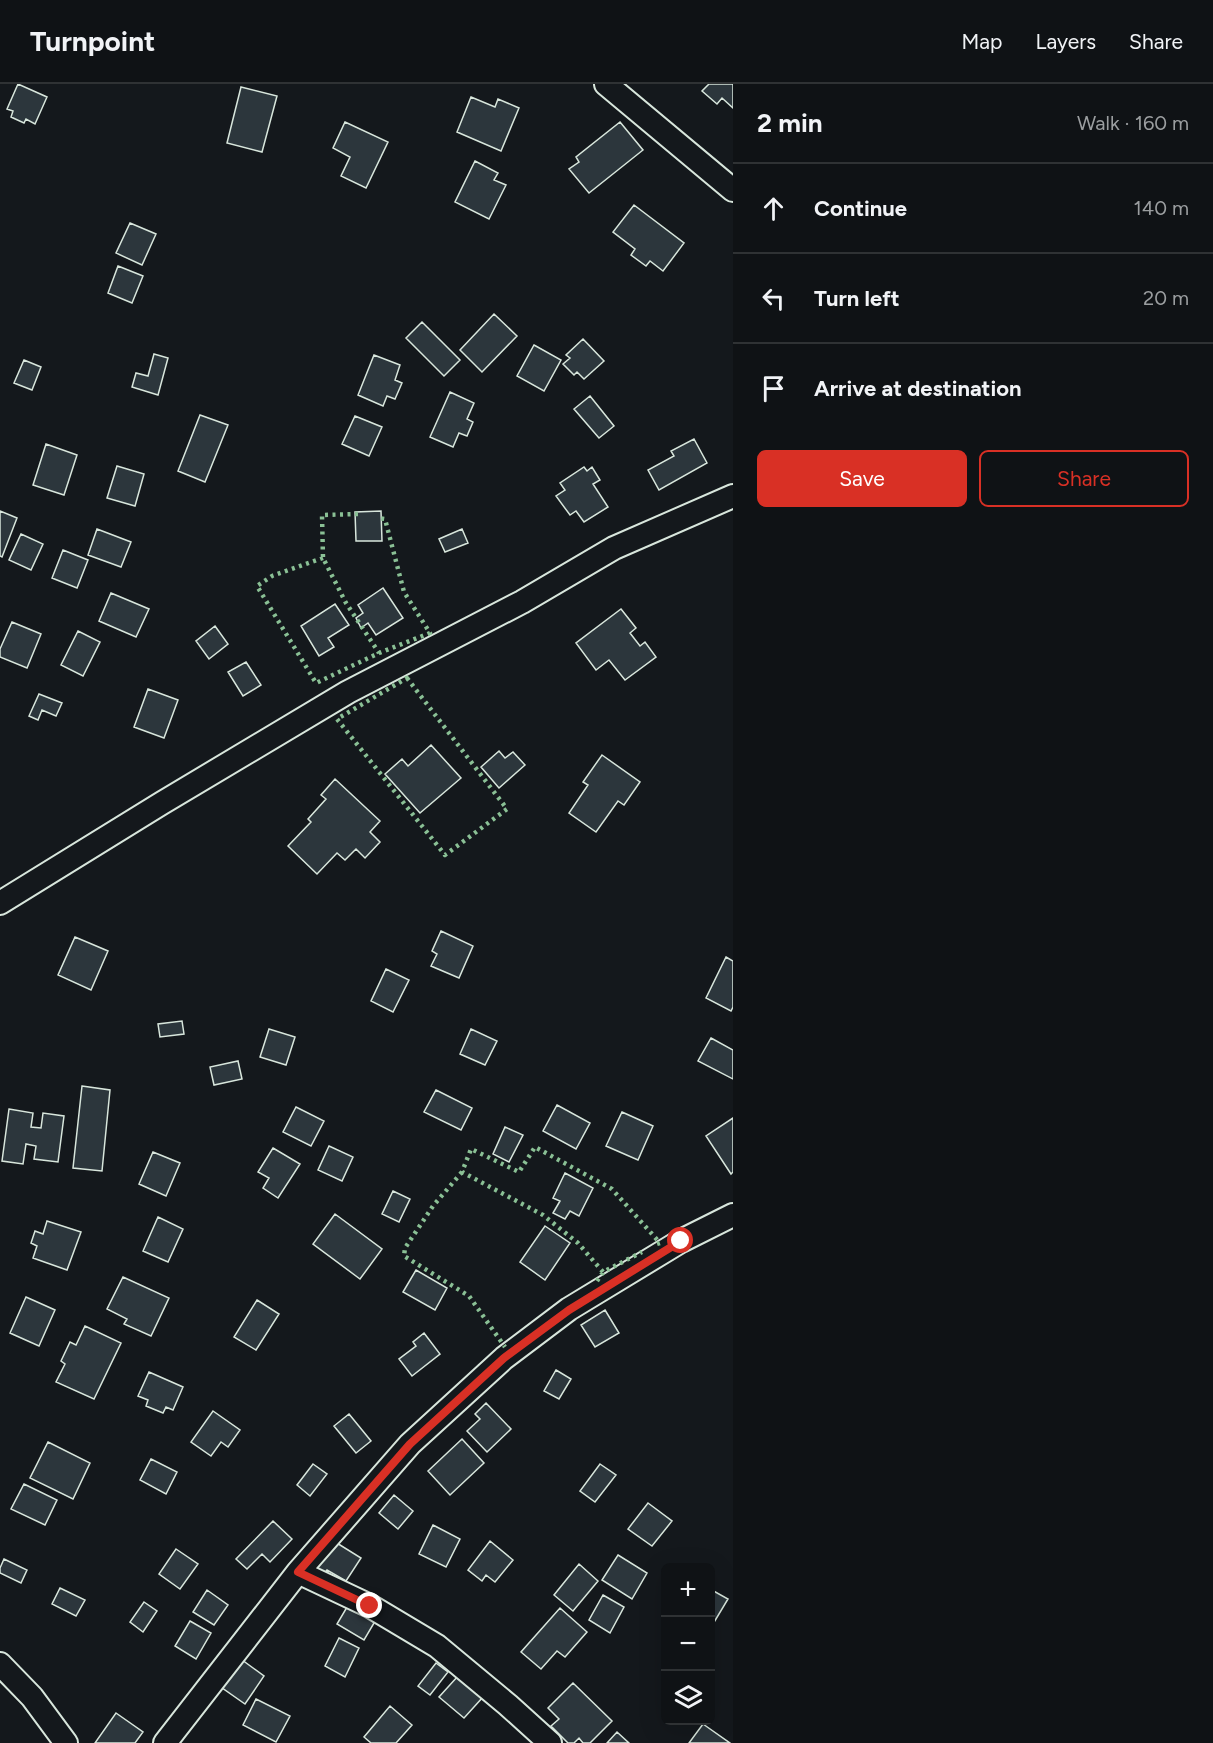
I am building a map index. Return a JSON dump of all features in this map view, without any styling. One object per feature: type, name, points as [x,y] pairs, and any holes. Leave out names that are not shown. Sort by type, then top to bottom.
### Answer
[{"type":"street","points":[[606,84],[733,190]]},
{"type":"street","points":[[0,903],[162,802],[348,692],[522,602],[614,548],[733,496]]},
{"type":"street","points":[[165,1743],[298,1572],[410,1444],[504,1358],[569,1310],[681,1241],[733,1215]]},
{"type":"street","points":[[298,1572],[370,1606],[437,1646],[550,1743]]},
{"type":"street","points":[[0,1664],[32,1697],[66,1743]]},
{"type":"building","points":[[18,84],[47,97],[35,124],[26,119],[24,123],[11,117],[13,111],[7,109]]},
{"type":"building","points":[[709,84],[733,84],[733,108],[722,98],[717,104],[702,91]]},
{"type":"building","points":[[241,87],[277,96],[262,152],[227,143]]},
{"type":"building","points":[[471,97],[495,107],[498,99],[519,108],[501,151],[457,132]]},
{"type":"building","points":[[345,122],[388,142],[366,188],[341,176],[350,157],[333,148]]},
{"type":"building","points":[[620,122],[643,150],[589,193],[569,169],[579,162],[576,157]]},
{"type":"building","points":[[475,161],[498,173],[494,180],[506,185],[489,219],[455,202]]},
{"type":"building","points":[[634,205],[684,243],[663,271],[650,261],[646,266],[631,255],[635,249],[613,232]]},
{"type":"building","points":[[130,223],[156,234],[142,265],[116,253]]},
{"type":"building","points":[[118,266],[143,276],[132,303],[108,293]]},
{"type":"building","points":[[494,314],[517,336],[482,372],[460,350]]},
{"type":"building","points":[[422,322],[460,360],[444,376],[406,338]]},
{"type":"building","points":[[583,339],[604,361],[584,379],[577,372],[574,375],[563,364],[570,358],[566,355]]},
{"type":"building","points":[[534,345],[561,360],[544,391],[517,376]]},
{"type":"building","points":[[154,354],[168,358],[158,395],[132,387],[136,373],[148,376]]},
{"type":"building","points":[[374,355],[400,365],[395,380],[402,383],[395,399],[387,396],[383,406],[358,395]]},
{"type":"building","points":[[24,360],[41,367],[32,390],[14,383]]},
{"type":"building","points":[[450,392],[474,403],[467,419],[473,422],[467,436],[459,433],[453,447],[430,437]]},
{"type":"building","points":[[590,396],[614,426],[599,438],[574,409]]},
{"type":"building","points":[[200,415],[228,425],[205,482],[178,471]]},
{"type":"building","points":[[355,416],[382,427],[369,456],[342,444]]},
{"type":"building","points":[[694,439],[707,463],[659,490],[648,470],[674,456],[671,451]]},
{"type":"building","points":[[46,444],[77,455],[64,495],[33,485]]},
{"type":"building","points":[[117,466],[144,474],[135,506],[107,498]]},
{"type":"building","points":[[584,467],[587,471],[592,467],[600,480],[593,484],[608,507],[584,522],[576,511],[570,515],[556,496],[565,490],[560,483]]},
{"type":"building","points":[[0,511],[17,518],[2,557],[0,556]]},
{"type":"building","points":[[381,511],[382,541],[356,541],[355,512]]},
{"type":"building","points":[[97,529],[131,542],[121,567],[88,555]]},
{"type":"building","points":[[462,529],[468,543],[445,552],[439,539]]},
{"type":"building","points":[[21,534],[43,544],[31,570],[9,560]]},
{"type":"building","points":[[63,550],[88,560],[77,588],[52,578]]},
{"type":"building","points":[[383,588],[403,618],[376,635],[368,623],[361,628],[356,618],[363,613],[358,605]]},
{"type":"building","points":[[111,593],[149,609],[136,637],[99,621]]},
{"type":"building","points":[[335,604],[349,625],[328,638],[334,647],[319,656],[301,626]]},
{"type":"building","points":[[621,609],[636,628],[630,633],[640,646],[645,642],[656,657],[625,680],[609,660],[596,670],[576,643]]},
{"type":"building","points":[[12,622],[41,634],[27,668],[0,657],[0,649]]},
{"type":"building","points":[[215,626],[228,644],[209,659],[196,641]]},
{"type":"building","points":[[78,631],[100,642],[83,676],[61,665]]},
{"type":"building","points":[[246,662],[261,685],[243,696],[228,672]]},
{"type":"building","points":[[148,689],[178,700],[164,738],[134,727]]},
{"type":"building","points":[[39,694],[62,703],[56,716],[42,710],[38,720],[29,716]]},
{"type":"building","points":[[431,745],[461,778],[420,813],[385,774],[402,759],[408,766]]},
{"type":"building","points":[[499,751],[505,758],[513,752],[525,765],[499,788],[481,767]]},
{"type":"building","points":[[602,755],[640,782],[624,805],[618,801],[596,832],[569,813],[588,785],[583,782]]},
{"type":"building","points":[[335,779],[380,821],[370,832],[380,842],[365,858],[356,849],[345,860],[337,853],[317,874],[288,846],[311,822],[308,819],[326,799],[321,795]]},
{"type":"building","points":[[441,931],[473,946],[459,978],[431,966],[437,954],[432,951]]},
{"type":"building","points":[[75,937],[108,951],[91,990],[58,975]]},
{"type":"building","points":[[726,957],[733,961],[733,1007],[731,1011],[706,998]]},
{"type":"building","points":[[386,969],[409,980],[393,1012],[371,1001]]},
{"type":"building","points":[[182,1021],[184,1034],[160,1037],[158,1024]]},
{"type":"building","points":[[269,1029],[295,1037],[286,1065],[260,1057]]},
{"type":"building","points":[[471,1029],[497,1041],[485,1065],[460,1054]]},
{"type":"building","points":[[711,1038],[733,1050],[733,1079],[698,1061]]},
{"type":"building","points":[[238,1061],[242,1079],[214,1085],[210,1067]]},
{"type":"building","points":[[82,1086],[110,1090],[102,1171],[73,1168]]},
{"type":"building","points":[[436,1090],[472,1108],[461,1130],[424,1112]]},
{"type":"building","points":[[557,1105],[590,1123],[576,1149],[543,1131]]},
{"type":"building","points":[[296,1107],[324,1121],[311,1146],[283,1132]]},
{"type":"building","points":[[9,1109],[33,1113],[31,1127],[41,1128],[43,1113],[64,1116],[58,1162],[34,1159],[36,1146],[26,1144],[23,1164],[2,1161]]},
{"type":"building","points":[[622,1112],[653,1126],[638,1160],[606,1146]]},
{"type":"building","points":[[733,1118],[733,1172],[731,1174],[706,1136]]},
{"type":"building","points":[[505,1127],[523,1135],[509,1162],[493,1154]]},
{"type":"building","points":[[329,1146],[353,1157],[342,1181],[318,1170]]},
{"type":"building","points":[[273,1148],[300,1164],[278,1198],[263,1188],[269,1178],[258,1172]]},
{"type":"building","points":[[153,1152],[180,1163],[166,1196],[139,1184]]},
{"type":"building","points":[[565,1173],[593,1188],[579,1216],[570,1211],[565,1219],[553,1213],[560,1201],[553,1198]]},
{"type":"building","points":[[393,1191],[410,1199],[399,1222],[382,1214]]},
{"type":"building","points":[[335,1214],[382,1249],[360,1279],[313,1244]]},
{"type":"building","points":[[158,1217],[183,1229],[168,1262],[143,1251]]},
{"type":"building","points":[[47,1221],[81,1232],[67,1270],[33,1258],[37,1246],[31,1243],[35,1231],[43,1234]]},
{"type":"building","points":[[545,1226],[570,1243],[545,1280],[520,1262]]},
{"type":"building","points":[[416,1270],[447,1288],[435,1310],[403,1292]]},
{"type":"building","points":[[123,1277],[169,1298],[151,1336],[124,1324],[127,1319],[107,1309]]},
{"type":"building","points":[[26,1297],[55,1310],[39,1346],[10,1333]]},
{"type":"building","points":[[257,1300],[279,1314],[256,1350],[234,1337]]},
{"type":"building","points":[[605,1310],[619,1333],[595,1347],[581,1325]]},
{"type":"building","points":[[85,1326],[121,1343],[94,1399],[56,1382],[65,1364],[61,1361],[70,1342],[76,1345]]},
{"type":"building","points":[[424,1333],[440,1354],[412,1376],[399,1359],[416,1346],[413,1342]]},
{"type":"building","points":[[556,1370],[571,1379],[559,1399],[544,1391]]},
{"type":"building","points":[[149,1372],[183,1387],[173,1410],[166,1407],[163,1413],[146,1406],[148,1400],[138,1396]]},
{"type":"building","points":[[486,1403],[511,1429],[487,1452],[467,1431],[480,1419],[475,1414]]},
{"type":"building","points":[[213,1411],[240,1430],[228,1447],[221,1442],[211,1456],[191,1442]]},
{"type":"building","points":[[349,1414],[371,1441],[356,1453],[334,1426]]},
{"type":"building","points":[[462,1439],[484,1463],[450,1495],[428,1471]]},
{"type":"building","points":[[48,1442],[90,1463],[73,1499],[30,1478]]},
{"type":"building","points":[[151,1459],[177,1472],[166,1494],[140,1480]]},
{"type":"building","points":[[313,1464],[327,1474],[310,1496],[297,1485]]},
{"type":"building","points":[[600,1464],[616,1475],[595,1502],[580,1491]]},
{"type":"building","points":[[24,1484],[57,1500],[45,1525],[11,1509]]},
{"type":"building","points":[[394,1495],[413,1511],[398,1529],[379,1513]]},
{"type":"building","points":[[648,1503],[672,1521],[652,1546],[628,1529]]},
{"type":"building","points":[[273,1521],[292,1539],[270,1562],[262,1554],[247,1569],[236,1559]]},
{"type":"building","points":[[433,1525],[460,1539],[446,1567],[419,1554]]},
{"type":"building","points":[[332,1540],[361,1558],[346,1581],[327,1570],[323,1575],[313,1569]]},
{"type":"building","points":[[490,1541],[513,1560],[495,1582],[486,1575],[482,1581],[468,1570]]},
{"type":"building","points":[[176,1549],[198,1564],[180,1589],[159,1574]]},
{"type":"building","points":[[618,1555],[647,1573],[632,1599],[602,1580]]},
{"type":"building","points":[[4,1559],[27,1570],[21,1583],[0,1573]]},
{"type":"building","points":[[579,1564],[598,1581],[573,1611],[554,1595]]},
{"type":"building","points":[[60,1588],[85,1600],[76,1616],[52,1604]]},
{"type":"building","points":[[207,1590],[228,1605],[214,1625],[193,1612]]},
{"type":"building","points":[[715,1592],[728,1599],[715,1621]]},
{"type":"building","points":[[603,1595],[624,1607],[610,1633],[589,1620]]},
{"type":"building","points":[[144,1602],[157,1611],[143,1632],[130,1622]]},
{"type":"building","points":[[350,1602],[377,1618],[364,1640],[337,1624]]},
{"type":"building","points":[[560,1608],[587,1632],[565,1657],[557,1651],[541,1669],[521,1652]]},
{"type":"building","points":[[190,1621],[211,1633],[196,1659],[175,1646]]},
{"type":"building","points":[[339,1638],[359,1648],[345,1677],[325,1666]]},
{"type":"building","points":[[238,1657],[264,1676],[245,1704],[218,1685]]},
{"type":"building","points":[[436,1663],[448,1672],[430,1695],[418,1686]]},
{"type":"building","points":[[458,1676],[483,1697],[464,1718],[439,1697]]},
{"type":"building","points":[[573,1683],[612,1721],[590,1743],[583,1743],[579,1738],[574,1743],[568,1743],[551,1726],[559,1719],[548,1708]]},
{"type":"building","points":[[256,1699],[290,1716],[276,1742],[243,1725]]},
{"type":"building","points":[[390,1706],[412,1725],[396,1743],[371,1743],[364,1737]]},
{"type":"building","points":[[116,1713],[143,1732],[135,1743],[95,1743]]},
{"type":"building","points":[[704,1725],[730,1743],[689,1743]]},
{"type":"building","points":[[617,1732],[629,1743],[607,1743]]},
{"type":"hedge","points":[[358,514],[322,515],[323,558],[346,603],[379,653]]},
{"type":"hedge","points":[[323,558],[272,576],[257,586],[316,683],[379,653],[430,633],[404,592],[385,519],[378,518]]},
{"type":"hedge","points":[[407,678],[507,809],[445,855],[337,719],[407,678]]},
{"type":"hedge","points":[[603,1272],[578,1243],[543,1215],[462,1172],[471,1149],[519,1172],[535,1147],[612,1189],[660,1243],[657,1244]]},
{"type":"hedge","points":[[462,1172],[433,1206],[405,1248],[404,1256],[469,1296],[505,1347]]},
{"type":"hedge","points":[[597,1281],[603,1272],[642,1252]]},
{"type":"route","points":[[370,1606],[298,1572],[410,1444],[504,1358],[569,1310],[681,1241]]}]
